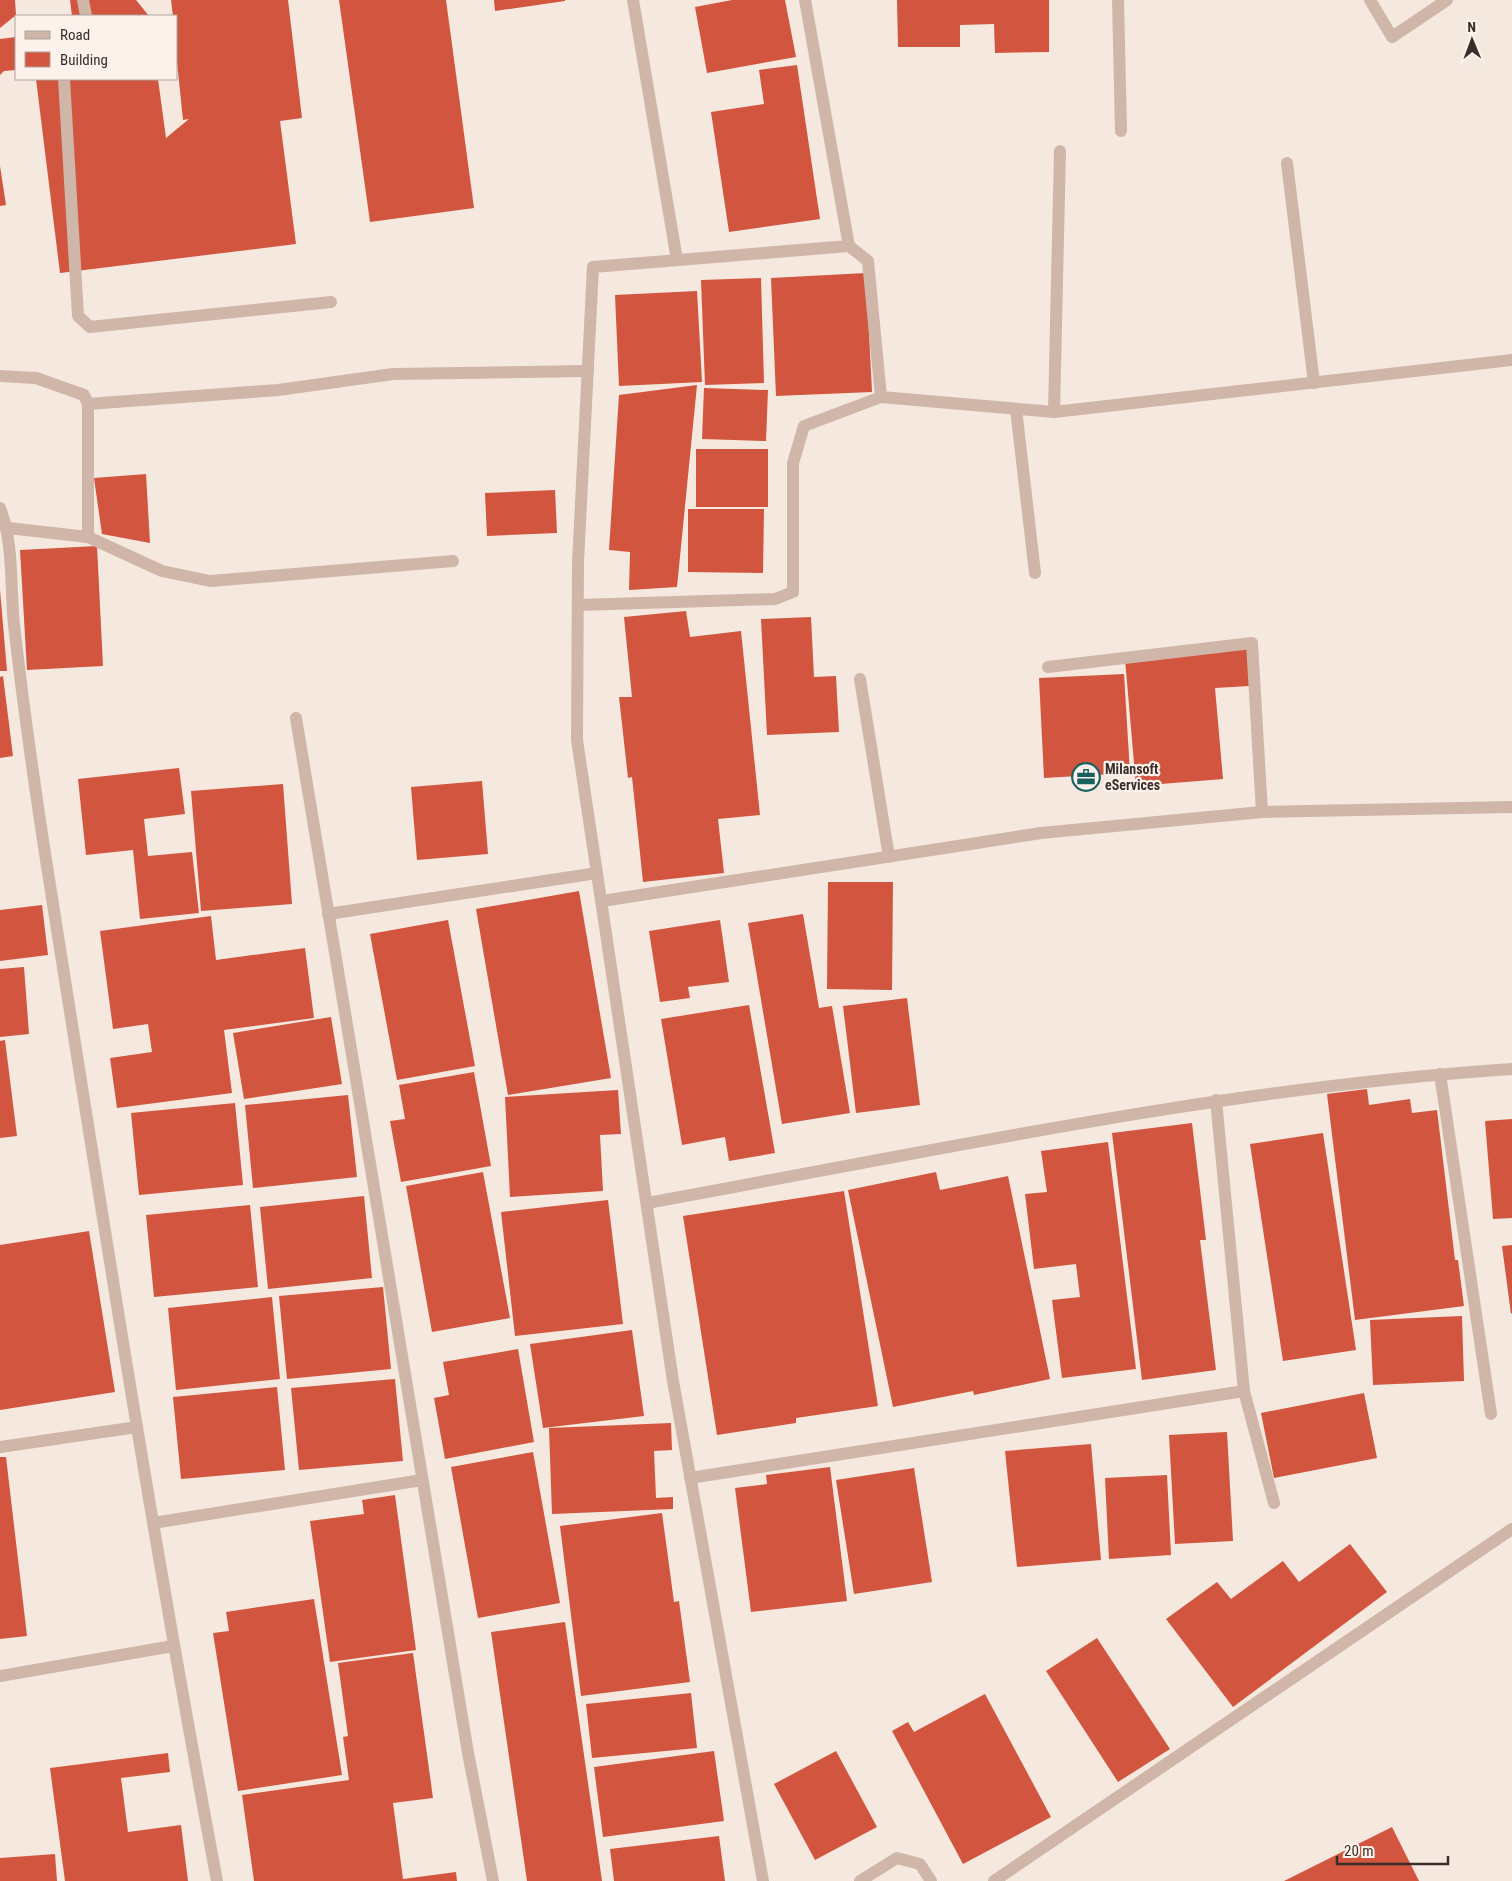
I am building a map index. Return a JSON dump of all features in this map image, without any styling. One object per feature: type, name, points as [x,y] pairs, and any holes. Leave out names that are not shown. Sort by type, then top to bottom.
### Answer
[{"type":"street","points":[[84,0],[86,15]]},
{"type":"street","points":[[633,0],[677,260]]},
{"type":"street","points":[[805,0],[850,246],[868,261],[881,397]]},
{"type":"street","points":[[1118,0],[1120,131]]},
{"type":"street","points":[[1370,0],[1392,37],[1447,0]]},
{"type":"street","points":[[64,80],[78,316],[90,326],[331,302]]},
{"type":"street","points":[[1054,412],[1060,151]]},
{"type":"street","points":[[1287,163],[1314,382]]},
{"type":"street","points":[[763,1881],[690,1478],[577,740],[578,605],[593,267],[850,246]]},
{"type":"street","points":[[578,605],[775,599],[793,592],[793,464],[804,426],[881,397],[1054,412],[1512,360]]},
{"type":"street","points":[[88,404],[278,390],[393,374],[588,371]]},
{"type":"street","points":[[0,376],[36,378],[84,395],[88,404],[88,537]]},
{"type":"street","points":[[1016,409],[1035,574]]},
{"type":"street","points":[[0,508],[8,528],[11,600],[26,730],[173,1646],[216,1881]]},
{"type":"street","points":[[8,528],[88,537],[162,571],[210,581],[453,561]]},
{"type":"street","points":[[1048,667],[1252,643],[1262,812]]},
{"type":"street","points":[[860,679],[889,857]]},
{"type":"street","points":[[296,718],[468,1753],[493,1881]]},
{"type":"street","points":[[602,901],[1041,833],[1262,812],[1512,807]]},
{"type":"street","points":[[328,914],[597,873]]},
{"type":"street","points":[[647,1204],[1216,1100],[1440,1074],[1512,1069]]},
{"type":"street","points":[[1440,1074],[1491,1414]]},
{"type":"street","points":[[1216,1100],[1244,1391],[1274,1503]]},
{"type":"street","points":[[690,1478],[1244,1391]]},
{"type":"street","points":[[0,1447],[137,1427]]},
{"type":"street","points":[[153,1523],[422,1480]]},
{"type":"street","points":[[994,1881],[1512,1529]]},
{"type":"street","points":[[0,1676],[173,1646]]},
{"type":"street","points":[[860,1881],[897,1858],[920,1864],[931,1881]]},
{"type":"building","points":[[0,0],[15,0],[16,15],[0,28]]},
{"type":"building","points":[[70,0],[136,0],[148,15],[72,15]]},
{"type":"building","points":[[171,0],[288,0],[302,118],[280,121],[296,244],[60,273],[36,80],[158,80],[166,138],[189,119],[183,120],[178,71],[178,15],[173,15]]},
{"type":"building","points":[[339,0],[446,0],[474,208],[370,222]]},
{"type":"building","points":[[494,0],[565,0],[565,1],[495,11]]},
{"type":"building","points":[[732,0],[785,0],[796,57],[707,73],[695,7]]},
{"type":"building","points":[[897,0],[1049,0],[1049,52],[995,53],[994,24],[960,25],[960,47],[898,47]]},
{"type":"building","points":[[15,37],[15,70],[4,71],[0,75],[0,39]]},
{"type":"building","points":[[797,65],[820,219],[729,232],[711,112],[764,104],[759,70]]},
{"type":"building","points":[[0,166],[6,205],[0,206]]},
{"type":"building","points":[[866,273],[872,392],[776,396],[771,278]]},
{"type":"building","points":[[761,278],[764,383],[705,385],[701,280]]},
{"type":"building","points":[[697,291],[702,382],[619,386],[615,295]]},
{"type":"building","points":[[697,385],[677,587],[629,590],[630,552],[609,550],[619,395]]},
{"type":"building","points":[[704,388],[768,390],[766,441],[702,439]]},
{"type":"building","points":[[696,449],[768,449],[768,507],[696,507]]},
{"type":"building","points":[[146,474],[150,543],[102,534],[94,478]]},
{"type":"building","points":[[555,490],[557,533],[487,536],[485,493]]},
{"type":"building","points":[[688,509],[764,509],[763,573],[688,572]]},
{"type":"building","points":[[97,546],[103,666],[27,670],[20,550]]},
{"type":"building","points":[[0,590],[7,671],[0,671]]},
{"type":"building","points":[[686,611],[690,637],[741,631],[760,815],[718,819],[724,873],[643,882],[632,777],[628,778],[619,697],[632,697],[624,617]]},
{"type":"building","points":[[811,617],[814,677],[836,676],[839,732],[767,735],[761,619]]},
{"type":"building","points":[[1247,649],[1250,686],[1215,688],[1223,779],[1136,786],[1125,659]]},
{"type":"building","points":[[1124,674],[1130,773],[1044,778],[1039,678]]},
{"type":"building","points":[[3,676],[13,756],[0,758],[0,677]]},
{"type":"building","points":[[179,768],[185,814],[144,819],[148,856],[192,852],[199,913],[140,919],[133,850],[86,855],[78,779]]},
{"type":"building","points":[[482,781],[488,854],[417,860],[411,787]]},
{"type":"building","points":[[283,784],[292,904],[201,911],[191,791]]},
{"type":"building","points":[[828,882],[893,882],[892,990],[827,989]]},
{"type":"building","points":[[579,891],[611,1078],[508,1095],[476,909]]},
{"type":"building","points":[[42,905],[48,955],[0,961],[0,910]]},
{"type":"building","points":[[803,914],[819,1008],[832,1006],[850,1113],[782,1124],[748,923]]},
{"type":"building","points":[[211,916],[216,960],[305,948],[314,1018],[224,1030],[232,1093],[117,1108],[110,1058],[152,1052],[148,1024],[113,1029],[100,931]]},
{"type":"building","points":[[448,920],[475,1066],[397,1080],[370,934]]},
{"type":"building","points":[[720,920],[729,982],[688,987],[690,998],[660,1002],[649,931]]},
{"type":"building","points":[[24,967],[29,1034],[0,1037],[0,969]]},
{"type":"building","points":[[907,998],[920,1105],[856,1113],[843,1006]]},
{"type":"building","points":[[749,1005],[775,1153],[729,1161],[725,1137],[682,1145],[661,1019]]},
{"type":"building","points":[[331,1017],[342,1084],[244,1099],[233,1033]]},
{"type":"building","points":[[5,1040],[17,1136],[0,1138],[0,1041]]},
{"type":"building","points":[[474,1072],[491,1166],[401,1182],[390,1121],[405,1119],[399,1085]]},
{"type":"building","points":[[1367,1089],[1369,1105],[1410,1099],[1412,1113],[1437,1110],[1455,1260],[1458,1260],[1464,1306],[1355,1320],[1327,1094]]},
{"type":"building","points":[[618,1090],[621,1134],[600,1135],[603,1191],[510,1197],[505,1097]]},
{"type":"building","points":[[348,1095],[357,1177],[253,1188],[245,1105]]},
{"type":"building","points":[[235,1103],[243,1185],[139,1195],[131,1113]]},
{"type":"building","points":[[1512,1119],[1512,1218],[1493,1219],[1485,1121]]},
{"type":"building","points":[[1192,1123],[1206,1240],[1200,1240],[1216,1370],[1142,1380],[1112,1133]]},
{"type":"building","points":[[1323,1133],[1356,1350],[1283,1361],[1250,1144]]},
{"type":"building","points":[[1108,1142],[1136,1369],[1062,1378],[1052,1300],[1080,1297],[1076,1264],[1034,1269],[1025,1194],[1047,1192],[1041,1151]]},
{"type":"building","points":[[483,1172],[510,1318],[432,1332],[406,1186]]},
{"type":"building","points":[[936,1172],[940,1190],[1008,1176],[1050,1379],[974,1395],[973,1391],[893,1407],[848,1190]]},
{"type":"building","points":[[844,1191],[878,1406],[796,1418],[796,1423],[717,1435],[683,1216]]},
{"type":"building","points":[[364,1196],[372,1278],[268,1289],[260,1207]]},
{"type":"building","points":[[608,1200],[623,1324],[515,1336],[501,1212]]},
{"type":"building","points":[[250,1205],[258,1287],[154,1297],[146,1215]]},
{"type":"building","points":[[89,1231],[115,1392],[0,1410],[0,1245]]},
{"type":"building","points":[[1512,1245],[1512,1313],[1511,1314],[1502,1246]]},
{"type":"building","points":[[383,1287],[391,1369],[287,1379],[279,1296]]},
{"type":"building","points":[[272,1297],[280,1379],[176,1390],[168,1308]]},
{"type":"building","points":[[1462,1316],[1464,1381],[1373,1385],[1370,1320]]},
{"type":"building","points":[[632,1330],[644,1416],[543,1428],[530,1344]]},
{"type":"building","points":[[518,1349],[534,1442],[445,1459],[434,1398],[449,1395],[443,1362]]},
{"type":"building","points":[[395,1379],[403,1461],[299,1470],[291,1388]]},
{"type":"building","points":[[277,1387],[285,1470],[181,1479],[173,1397]]},
{"type":"building","points":[[1364,1393],[1377,1458],[1274,1478],[1261,1413]]},
{"type":"building","points":[[671,1423],[672,1450],[654,1451],[656,1498],[673,1497],[673,1509],[552,1514],[549,1428]]},
{"type":"building","points":[[1227,1432],[1233,1541],[1175,1544],[1169,1435]]},
{"type":"building","points":[[1091,1444],[1101,1560],[1017,1567],[1005,1451]]},
{"type":"building","points":[[533,1452],[560,1603],[478,1618],[451,1467]]},
{"type":"building","points":[[0,1457],[6,1457],[27,1636],[0,1639]]},
{"type":"building","points":[[830,1467],[847,1601],[751,1612],[735,1488],[767,1484],[766,1475]]},
{"type":"building","points":[[914,1468],[932,1582],[854,1594],[836,1480]]},
{"type":"building","points":[[1167,1475],[1171,1555],[1109,1559],[1105,1478]]},
{"type":"building","points":[[395,1495],[416,1650],[330,1662],[310,1521],[364,1514],[362,1500]]},
{"type":"building","points":[[662,1513],[674,1602],[679,1601],[690,1682],[581,1696],[560,1526]]},
{"type":"building","points":[[1350,1544],[1387,1592],[1233,1707],[1166,1619],[1217,1582],[1231,1599],[1283,1561],[1299,1582]]},
{"type":"building","points":[[314,1599],[342,1775],[238,1791],[213,1633],[229,1631],[226,1612]]},
{"type":"building","points":[[565,1622],[602,1881],[527,1881],[491,1632]]},
{"type":"building","points":[[1097,1638],[1170,1749],[1118,1782],[1046,1671]]},
{"type":"building","points":[[413,1653],[433,1798],[393,1803],[403,1879],[456,1872],[457,1881],[254,1881],[242,1795],[349,1780],[343,1737],[348,1736],[338,1663]]},
{"type":"building","points":[[691,1693],[697,1748],[592,1758],[586,1704]]},
{"type":"building","points":[[985,1694],[1051,1817],[963,1864],[892,1731],[908,1722],[914,1732]]},
{"type":"building","points":[[714,1751],[724,1821],[603,1837],[594,1767]]},
{"type":"building","points":[[836,1751],[877,1827],[815,1860],[774,1784]]},
{"type":"building","points":[[168,1753],[170,1772],[121,1778],[128,1832],[181,1825],[188,1881],[65,1881],[50,1768]]},
{"type":"building","points":[[1392,1827],[1419,1881],[1284,1881]]},
{"type":"building","points":[[719,1836],[725,1881],[614,1881],[610,1849]]},
{"type":"building","points":[[55,1854],[57,1881],[0,1881],[0,1858]]},
{"type":"place","name":"Milansoft eServices","points":[[1086,777]]}]
